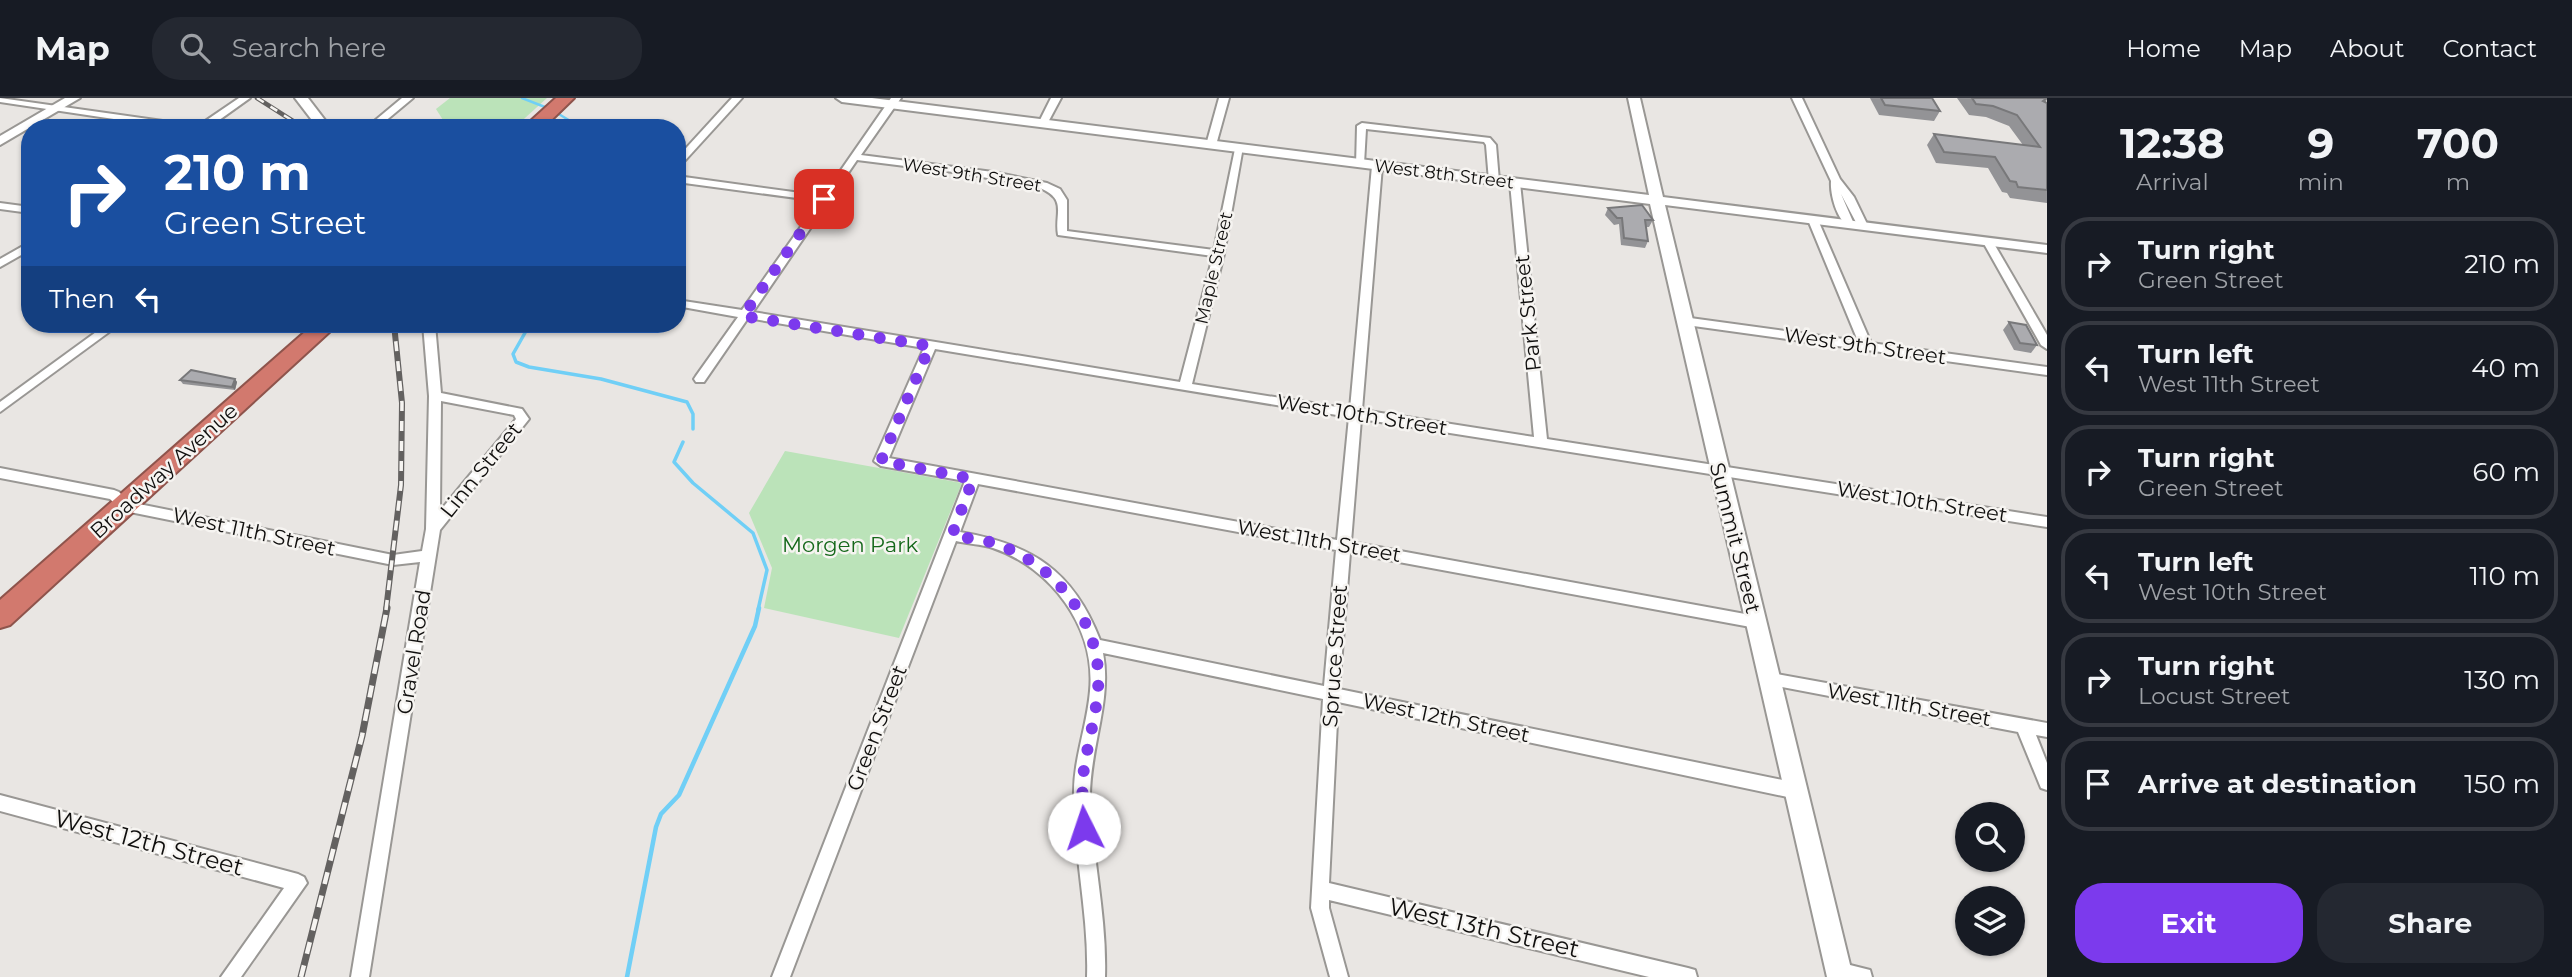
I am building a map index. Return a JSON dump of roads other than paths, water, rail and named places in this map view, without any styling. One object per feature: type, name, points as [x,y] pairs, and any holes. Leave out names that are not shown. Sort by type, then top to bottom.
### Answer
[{"type":"highway","points":[[550,119],[569,102]]},
{"type":"highway","name":"Broadway Avenue","points":[[0,617],[298,333]]},
{"type":"highway","name":"Broadway Avenue","points":[[0,595],[119,501],[316,333]]},
{"type":"street","points":[[38,119],[74,98]]},
{"type":"street","points":[[214,119],[245,98]]},
{"type":"street","points":[[301,98],[318,119]]},
{"type":"street","points":[[382,119],[408,98]]},
{"type":"street","points":[[686,154],[737,98]]},
{"type":"street","name":"West 8th Street","points":[[842,98],[894,101],[1043,124],[2047,249]]},
{"type":"street","points":[[1043,124],[1056,98]]},
{"type":"street","points":[[1211,145],[1224,98]]},
{"type":"street","name":"Summit Street","points":[[1634,98],[1683,321],[1771,680],[1839,974]]},
{"type":"street","points":[[1797,98],[1835,180],[1836,194],[1856,225]]},
{"type":"street","points":[[0,99],[132,119]]},
{"type":"street","points":[[700,379],[894,101]]},
{"type":"street","points":[[1359,164],[1362,126],[1487,140],[1491,145],[1494,181]]},
{"type":"street","points":[[0,141],[21,129]]},
{"type":"street","name":"Maple Street","points":[[1185,387],[1219,254],[1240,149]]},
{"type":"street","name":"West 9th Street","points":[[854,157],[1016,179],[1045,186],[1057,191],[1063,203],[1062,233],[1219,254]]},
{"type":"street","name":"Spruce Street","points":[[1339,977],[1320,908],[1320,889],[1331,694],[1377,166]]},
{"type":"street","points":[[686,180],[824,199]]},
{"type":"street","name":"Park Street","points":[[1515,183],[1541,443]]},
{"type":"street","points":[[0,206],[21,209]]},
{"type":"street","points":[[1813,220],[1866,346]]},
{"type":"street","points":[[1988,242],[2047,345]]},
{"type":"street","points":[[0,264],[21,251]]},
{"type":"street","name":"West 10th Street","points":[[686,305],[1185,387],[2047,522]]},
{"type":"street","name":"West 9th Street","points":[[1683,321],[2047,371]]},
{"type":"street","points":[[0,408],[102,333]]},
{"type":"street","name":"Gravel Road","points":[[360,977],[430,556],[433,528],[435,396],[430,333]]},
{"type":"street","name":"West 11th Street","points":[[930,346],[881,461],[1756,622]]},
{"type":"street","name":"Linn Street","points":[[433,528],[523,419],[518,412],[435,396]]},
{"type":"street","name":"West 11th Street","points":[[0,473],[393,561],[430,556]]},
{"type":"street","name":"Green Street","points":[[781,977],[973,479]]},
{"type":"street","points":[[952,535],[996,544],[1034,563],[1076,605],[1095,645],[1098,688],[1082,795],[1097,926],[1096,977]]},
{"type":"street","name":"West 12th Street","points":[[1095,645],[1797,791]]},
{"type":"street","name":"West 11th Street","points":[[1771,680],[2047,730]]},
{"type":"street","points":[[2024,726],[2047,783]]},
{"type":"street","name":"West 12th Street","points":[[0,803],[298,883],[230,977]]},
{"type":"street","name":"West 13th Street","points":[[1320,889],[1688,977]]},
{"type":"street","points":[[1839,974],[1863,977]]},
{"type":"waterway","points":[[522,98],[550,109]]},
{"type":"waterway","points":[[557,113],[567,119]]},
{"type":"waterway","points":[[525,333],[513,354],[516,362],[529,367],[601,379],[687,402],[693,414],[693,429]]},
{"type":"waterway","points":[[683,442],[674,462],[693,483],[753,533],[767,570],[758,610]]},
{"type":"waterway","points":[[627,977],[656,827],[661,814],[679,795],[755,626],[759,608]]},
{"type":"railway","points":[[257,98],[290,119]]},
{"type":"railway","points":[[386,610],[401,485],[402,403],[395,333]]},
{"type":"railway","points":[[301,977],[362,736],[387,608]]},
{"type":"park label","name":"Morgen Park","points":[[850,545]]}]
